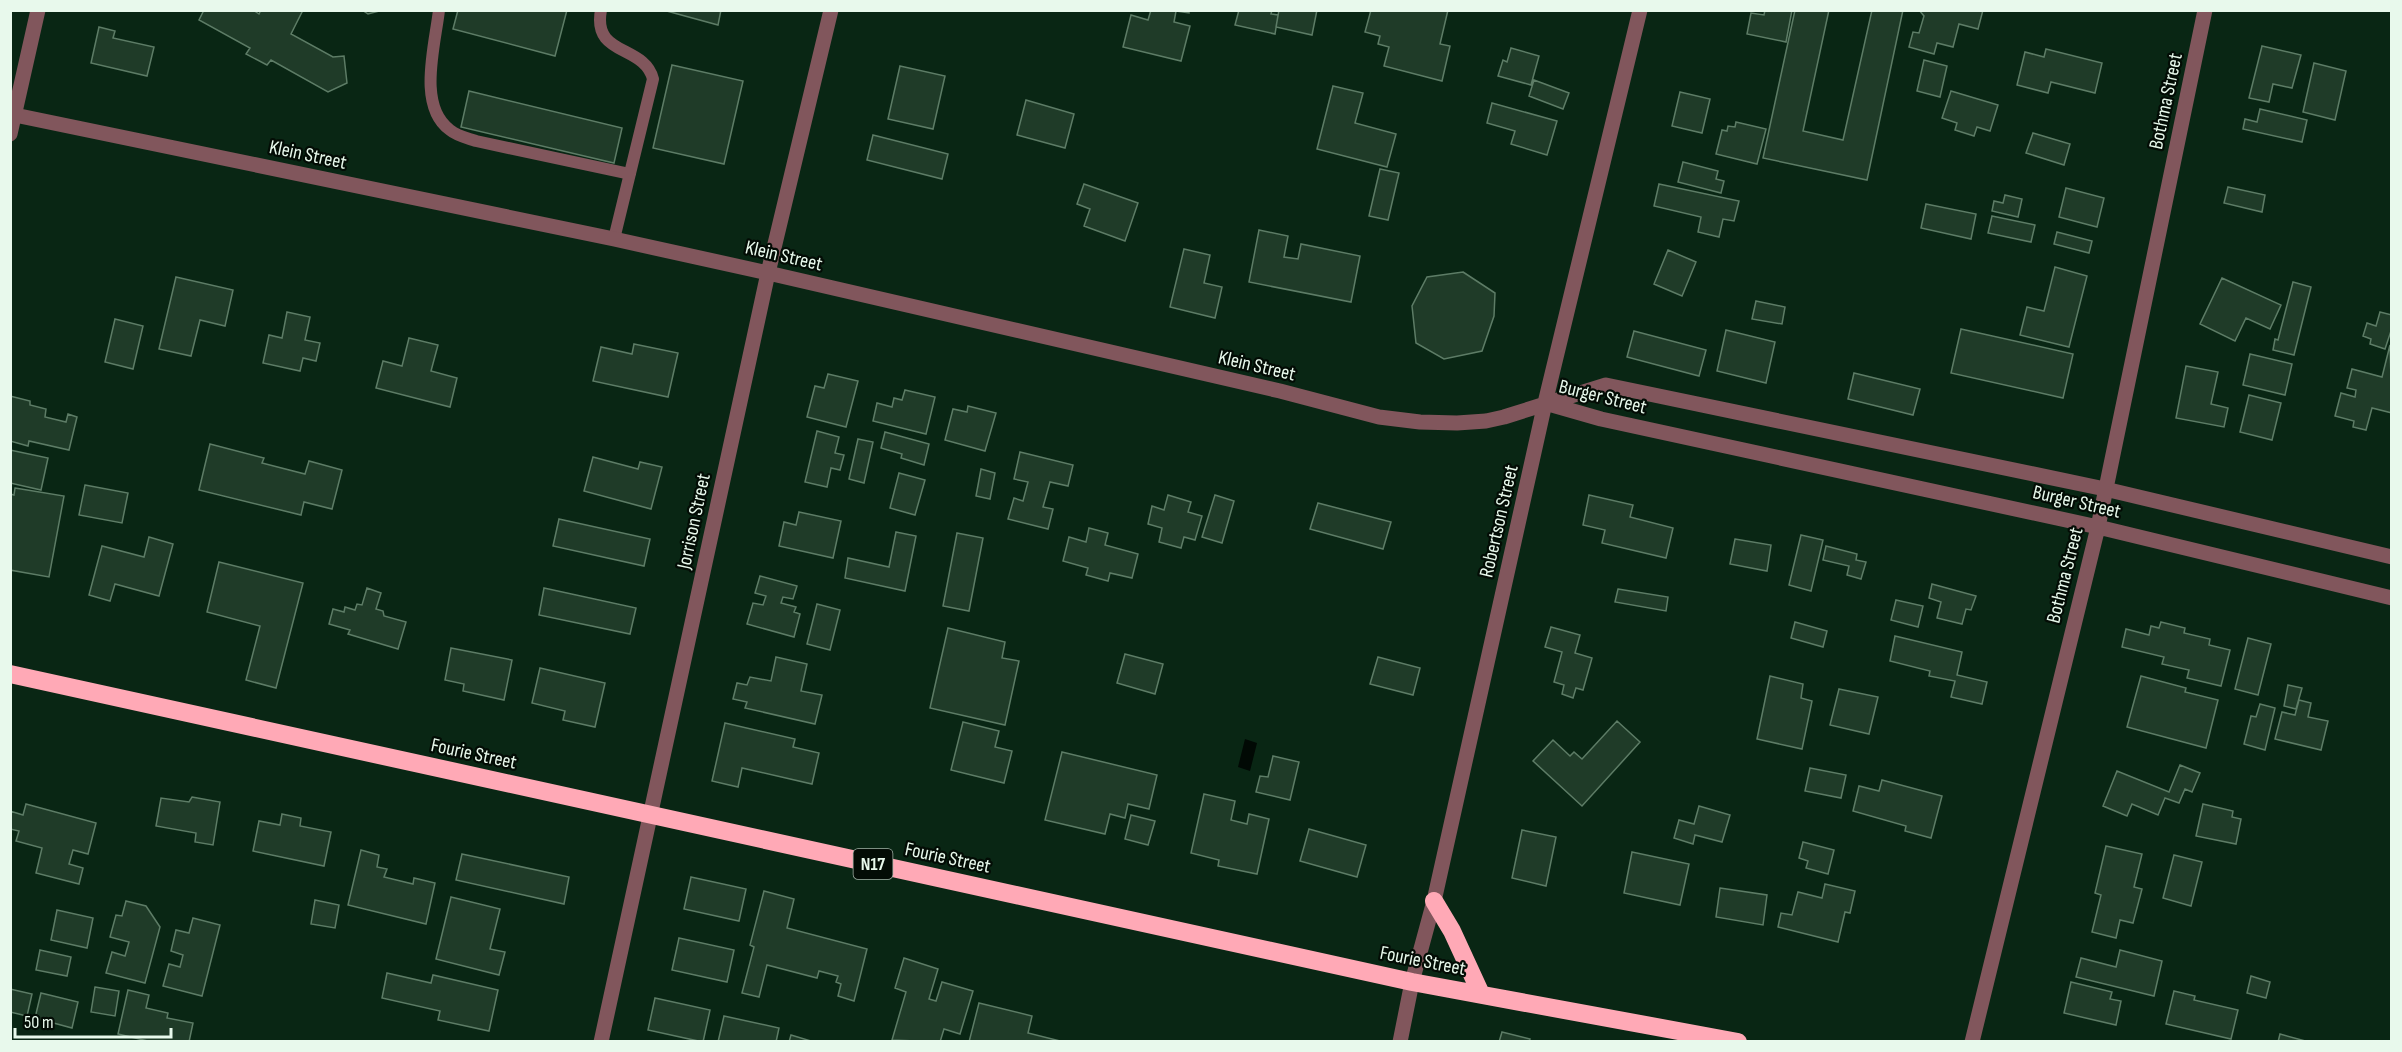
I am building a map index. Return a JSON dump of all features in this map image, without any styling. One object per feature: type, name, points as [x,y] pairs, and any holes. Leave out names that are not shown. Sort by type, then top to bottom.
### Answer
[{"type":"highway","name":"Fourie Street","points":[[10,674],[1412,982],[1738,1041]]},
{"type":"highway","points":[[1434,901],[1452,931],[1481,994]]},
{"type":"street","points":[[10,134],[38,10]]},
{"type":"street","name":"Jorrison Street","points":[[601,1041],[768,273],[831,10]]},
{"type":"street","name":"Robertson Street","points":[[1400,1041],[1412,982],[1434,901],[1545,403],[1640,10]]},
{"type":"street","name":"Bothma Street","points":[[1972,1041],[2098,527],[2205,10]]},
{"type":"street","name":"Klein Street","points":[[13,115],[768,273],[1379,417],[1420,422],[1467,422],[1504,417],[1545,403]]},
{"type":"street","name":"Burger Street","points":[[1545,403],[1606,385],[2105,489],[2391,557]]},
{"type":"street","name":"Burger Street","points":[[1545,403],[1601,419],[2098,527],[2391,598]]},
{"type":"lane","points":[[439,10],[429,91],[436,114],[452,132],[476,141],[630,174]]},
{"type":"lane","points":[[601,10],[599,24],[603,36],[645,64],[653,78],[614,239]]},
{"type":"shaded area","points":[[1245,739],[1257,743],[1250,771],[1238,767]]},
{"type":"building","points":[[204,10],[253,10],[259,14],[261,10],[303,10],[291,34],[333,57],[344,56],[347,83],[328,92],[271,60],[267,65],[246,54],[250,48],[199,20]]},
{"type":"building","points":[[362,10],[383,10],[368,14]]},
{"type":"building","points":[[458,10],[567,10],[555,56],[453,29]]},
{"type":"building","points":[[663,10],[721,10],[718,25]]},
{"type":"building","points":[[1151,10],[1189,10],[1189,13],[1176,11],[1174,22],[1190,26],[1181,61],[1123,47],[1131,15],[1148,20]]},
{"type":"building","points":[[1239,10],[1272,10],[1271,14],[1278,15],[1275,34],[1235,25]]},
{"type":"building","points":[[1279,10],[1317,10],[1312,35],[1276,27]]},
{"type":"building","points":[[1371,10],[1448,10],[1440,44],[1450,46],[1442,81],[1384,66],[1389,47],[1378,44],[1380,36],[1365,32]]},
{"type":"building","points":[[1765,10],[1792,10],[1786,42],[1747,34],[1751,13],[1764,15]]},
{"type":"building","points":[[1795,10],[1829,10],[1803,131],[1843,140],[1872,10],[1903,10],[1867,180],[1763,158]]},
{"type":"building","points":[[1919,10],[1983,10],[1978,29],[1959,24],[1953,47],[1937,43],[1934,54],[1909,47],[1913,32],[1919,33],[1924,16]]},
{"type":"building","points":[[99,27],[115,31],[113,38],[154,47],[147,76],[91,63]]},
{"type":"building","points":[[2262,46],[2301,55],[2292,88],[2273,84],[2269,102],[2249,98]]},
{"type":"building","points":[[1511,48],[1539,56],[1531,85],[1498,76],[1503,60],[1507,62]]},
{"type":"building","points":[[2046,49],[2102,63],[2095,93],[2051,82],[2048,93],[2017,85],[2025,52],[2044,57]]},
{"type":"building","points":[[1924,60],[1947,66],[1940,97],[1917,91]]},
{"type":"building","points":[[2314,63],[2346,71],[2335,120],[2303,112]]},
{"type":"building","points":[[672,65],[743,81],[724,164],[653,148]]},
{"type":"building","points":[[900,66],[945,76],[933,129],[888,119]]},
{"type":"building","points":[[1534,80],[1569,93],[1563,109],[1529,96]]},
{"type":"building","points":[[1333,86],[1363,93],[1355,123],[1396,134],[1387,167],[1317,149]]},
{"type":"building","points":[[469,91],[622,128],[614,163],[461,127]]},
{"type":"building","points":[[1951,91],[1998,105],[1990,131],[1977,127],[1974,136],[1955,130],[1957,123],[1942,118]]},
{"type":"building","points":[[1680,92],[1710,99],[1702,133],[1672,126]]},
{"type":"building","points":[[1026,100],[1074,114],[1065,148],[1017,135]]},
{"type":"building","points":[[1492,103],[1557,121],[1547,155],[1511,144],[1515,131],[1487,123]]},
{"type":"building","points":[[2260,109],[2307,120],[2302,142],[2243,129],[2245,119],[2257,122]]},
{"type":"building","points":[[1736,122],[1766,129],[1757,164],[1716,154],[1722,130],[1727,131],[1728,126],[1735,127]]},
{"type":"building","points":[[2033,133],[2070,144],[2064,165],[2026,153]]},
{"type":"building","points":[[873,135],[948,154],[942,179],[867,160]]},
{"type":"building","points":[[1683,162],[1718,171],[1716,179],[1724,181],[1721,193],[1678,182]]},
{"type":"building","points":[[1380,169],[1399,173],[1388,220],[1369,216]]},
{"type":"building","points":[[1084,184],[1138,203],[1125,241],[1084,226],[1090,209],[1077,204]]},
{"type":"building","points":[[1659,184],[1739,201],[1734,221],[1723,219],[1719,237],[1698,232],[1701,217],[1654,206]]},
{"type":"building","points":[[2228,187],[2265,195],[2262,212],[2224,203]]},
{"type":"building","points":[[2066,188],[2104,198],[2097,227],[2059,217]]},
{"type":"building","points":[[2005,195],[2022,199],[2018,217],[1992,211],[1994,201],[2003,203]]},
{"type":"building","points":[[1926,204],[1976,214],[1971,239],[1921,228]]},
{"type":"building","points":[[1992,216],[2035,225],[2031,242],[1988,233]]},
{"type":"building","points":[[1259,230],[1288,236],[1284,257],[1298,259],[1301,244],[1360,256],[1351,302],[1249,282]]},
{"type":"building","points":[[2057,232],[2092,241],[2089,253],[2054,244]]},
{"type":"building","points":[[1184,249],[1210,255],[1204,283],[1222,287],[1215,318],[1170,307]]},
{"type":"building","points":[[1668,250],[1696,262],[1682,296],[1654,284]]},
{"type":"building","points":[[2055,267],[2087,276],[2069,347],[2020,335],[2027,307],[2044,311]]},
{"type":"building","points":[[1463,272],[1495,293],[1494,316],[1482,351],[1444,359],[1416,343],[1412,306],[1427,277]]},
{"type":"building","points":[[176,277],[233,290],[225,326],[200,320],[191,356],[159,349]]},
{"type":"building","points":[[2222,278],[2281,305],[2270,329],[2246,318],[2235,341],[2200,324]]},
{"type":"building","points":[[2293,282],[2311,287],[2294,355],[2273,350],[2275,339],[2278,340]]},
{"type":"building","points":[[1756,301],[1785,307],[1782,324],[1752,319]]},
{"type":"building","points":[[287,312],[310,317],[305,340],[320,343],[316,361],[303,358],[300,371],[263,363],[269,335],[282,338]]},
{"type":"building","points":[[2380,312],[2392,315],[2392,328],[2385,349],[2370,344],[2371,339],[2363,336],[2367,323],[2376,326]]},
{"type":"building","points":[[115,319],[143,326],[133,369],[105,362]]},
{"type":"building","points":[[1961,329],[2073,354],[2063,398],[1951,373]]},
{"type":"building","points":[[1726,330],[1775,342],[1766,383],[1717,371]]},
{"type":"building","points":[[1634,331],[1706,350],[1699,376],[1627,357]]},
{"type":"building","points":[[409,338],[438,345],[431,371],[457,378],[450,407],[376,388],[383,361],[402,366]]},
{"type":"building","points":[[634,344],[678,353],[668,397],[593,381],[601,347],[632,354]]},
{"type":"building","points":[[2390,345],[2392,413],[2372,408],[2366,430],[2353,427],[2354,421],[2335,416],[2341,393],[2355,397],[2356,390],[2347,388],[2352,369],[2382,377]]},
{"type":"building","points":[[2250,354],[2292,364],[2285,395],[2243,385]]},
{"type":"building","points":[[2186,366],[2218,372],[2211,404],[2228,408],[2224,427],[2176,418]]},
{"type":"building","points":[[1854,373],[1920,389],[1913,415],[1848,399]]},
{"type":"building","points":[[828,374],[858,381],[846,427],[807,417],[815,386],[824,388]]},
{"type":"building","points":[[905,390],[935,397],[926,434],[873,421],[877,403],[892,407],[894,398],[902,400]]},
{"type":"building","points":[[2249,395],[2281,403],[2272,440],[2240,432]]},
{"type":"building","points":[[10,396],[30,401],[30,405],[46,409],[45,417],[66,422],[68,414],[77,417],[69,450],[29,441],[28,446],[10,441]]},
{"type":"building","points":[[968,406],[996,413],[985,451],[945,440],[953,409],[967,412]]},
{"type":"building","points":[[817,431],[839,437],[835,453],[844,455],[840,470],[831,468],[827,487],[805,482]]},
{"type":"building","points":[[885,432],[929,444],[924,465],[901,458],[902,454],[881,448]]},
{"type":"building","points":[[858,439],[873,442],[864,483],[849,479]]},
{"type":"building","points":[[210,444],[264,458],[262,463],[305,474],[309,461],[342,470],[332,509],[304,502],[301,515],[199,490]]},
{"type":"building","points":[[10,450],[48,458],[41,490],[10,483]]},
{"type":"building","points":[[1020,452],[1073,465],[1068,486],[1050,482],[1043,507],[1053,509],[1048,529],[1008,519],[1014,498],[1023,501],[1028,482],[1014,479]]},
{"type":"building","points":[[593,457],[638,469],[640,462],[662,467],[651,509],[584,491]]},
{"type":"building","points":[[981,469],[995,473],[990,499],[976,496]]},
{"type":"building","points":[[899,473],[925,480],[915,515],[890,508]]},
{"type":"building","points":[[85,485],[128,493],[122,523],[79,515]]},
{"type":"building","points":[[15,488],[64,496],[49,577],[10,570],[10,494],[14,495]]},
{"type":"building","points":[[1168,495],[1191,502],[1188,512],[1202,516],[1195,540],[1184,537],[1181,548],[1159,542],[1162,528],[1148,524],[1152,506],[1164,510]]},
{"type":"building","points":[[1215,495],[1234,501],[1222,543],[1202,537]]},
{"type":"building","points":[[1589,495],[1633,505],[1630,517],[1673,528],[1666,558],[1602,543],[1605,530],[1583,525]]},
{"type":"building","points":[[1318,503],[1391,522],[1383,549],[1310,529]]},
{"type":"building","points":[[799,512],[841,521],[833,558],[779,546],[784,522],[796,525]]},
{"type":"building","points":[[559,519],[650,539],[644,566],[553,546]]},
{"type":"building","points":[[1089,528],[1108,533],[1105,545],[1138,554],[1132,578],[1110,573],[1108,581],[1086,575],[1088,568],[1063,561],[1069,537],[1086,542]]},
{"type":"building","points":[[896,532],[916,536],[905,591],[845,578],[848,558],[889,567]]},
{"type":"building","points":[[957,533],[983,538],[969,611],[943,606]]},
{"type":"building","points":[[1801,535],[1823,540],[1811,591],[1789,585]]},
{"type":"building","points":[[149,537],[173,544],[159,596],[115,584],[110,601],[89,595],[102,546],[144,557]]},
{"type":"building","points":[[1735,539],[1771,545],[1767,571],[1730,564]]},
{"type":"building","points":[[1826,546],[1857,554],[1856,560],[1866,562],[1861,579],[1847,575],[1849,566],[1823,560]]},
{"type":"building","points":[[219,562],[303,583],[276,688],[246,680],[260,626],[207,612]]},
{"type":"building","points":[[760,576],[797,586],[793,599],[783,597],[781,603],[796,607],[794,612],[800,614],[794,637],[747,624],[753,603],[763,605],[766,596],[755,593]]},
{"type":"building","points":[[1932,584],[1976,596],[1971,610],[1966,609],[1962,624],[1937,618],[1941,602],[1929,598]]},
{"type":"building","points":[[367,588],[381,593],[376,609],[383,611],[384,616],[406,622],[398,649],[348,634],[350,630],[329,624],[333,609],[344,612],[345,607],[355,610],[357,604],[362,605]]},
{"type":"building","points":[[544,588],[636,608],[630,634],[539,615]]},
{"type":"building","points":[[1618,589],[1668,597],[1666,611],[1615,602]]},
{"type":"building","points":[[1896,600],[1923,606],[1918,627],[1891,620]]},
{"type":"building","points":[[817,604],[840,610],[830,650],[807,644]]},
{"type":"building","points":[[1795,622],[1827,631],[1823,647],[1791,638]]},
{"type":"building","points":[[2161,622],[2185,628],[2184,633],[2210,639],[2209,645],[2230,650],[2221,686],[2187,678],[2189,670],[2162,664],[2164,657],[2122,647],[2126,629],[2149,635],[2151,626],[2159,628]]},
{"type":"building","points":[[1551,627],[1580,635],[1575,653],[1592,658],[1583,690],[1576,688],[1573,698],[1562,694],[1564,685],[1554,682],[1562,652],[1545,647]]},
{"type":"building","points":[[948,628],[1005,642],[1002,658],[1019,661],[1005,725],[930,708]]},
{"type":"building","points":[[1895,636],[1962,652],[1957,675],[1987,682],[1982,704],[1951,697],[1955,681],[1929,676],[1930,671],[1890,661]]},
{"type":"building","points":[[2248,638],[2271,644],[2258,695],[2235,689]]},
{"type":"building","points":[[451,648],[512,660],[504,700],[463,691],[464,684],[445,680]]},
{"type":"building","points":[[1125,654],[1163,664],[1155,694],[1117,683]]},
{"type":"building","points":[[776,657],[807,664],[801,691],[822,695],[815,724],[745,708],[747,702],[733,699],[737,683],[747,685],[750,677],[771,681]]},
{"type":"building","points":[[1378,657],[1420,668],[1413,695],[1370,684]]},
{"type":"building","points":[[540,668],[605,683],[595,727],[563,720],[565,711],[532,703]]},
{"type":"building","points":[[1770,676],[1803,684],[1801,698],[1812,701],[1802,749],[1757,739]]},
{"type":"building","points":[[2141,676],[2186,688],[2185,692],[2218,700],[2206,748],[2127,727]]},
{"type":"building","points":[[2288,685],[2302,688],[2296,709],[2284,706]]},
{"type":"building","points":[[1839,689],[1878,697],[1869,734],[1830,725]]},
{"type":"building","points":[[2299,700],[2311,703],[2308,717],[2328,721],[2321,750],[2275,739],[2282,712],[2295,715]]},
{"type":"building","points":[[2260,704],[2275,708],[2265,750],[2244,744],[2251,716],[2256,717]]},
{"type":"building","points":[[1617,721],[1640,742],[1582,806],[1533,761],[1553,740],[1570,756],[1574,752],[1582,759]]},
{"type":"building","points":[[963,722],[999,731],[995,747],[1012,751],[1004,783],[951,770]]},
{"type":"building","points":[[725,723],[795,739],[793,747],[819,753],[812,784],[742,768],[738,787],[712,781]]},
{"type":"building","points":[[1062,752],[1157,775],[1149,809],[1128,804],[1125,818],[1110,814],[1105,834],[1045,820]]},
{"type":"building","points":[[1273,756],[1299,762],[1290,800],[1256,792],[1260,776],[1268,777]]},
{"type":"building","points":[[2180,765],[2200,773],[2192,792],[2185,789],[2179,803],[2165,798],[2158,815],[2132,804],[2127,816],[2103,806],[2117,771],[2169,792]]},
{"type":"building","points":[[1810,768],[1846,775],[1841,798],[1805,791]]},
{"type":"building","points":[[1882,780],[1942,796],[1931,838],[1905,831],[1906,826],[1853,811],[1859,786],[1879,791]]},
{"type":"building","points":[[1204,794],[1235,801],[1231,820],[1247,824],[1249,814],[1269,819],[1257,874],[1218,866],[1219,860],[1191,853]]},
{"type":"building","points":[[192,797],[220,802],[213,845],[195,842],[196,833],[156,826],[161,798],[189,802]]},
{"type":"building","points":[[26,804],[96,823],[88,854],[73,850],[69,864],[83,868],[79,884],[36,873],[42,848],[16,841],[19,831],[10,829],[10,811],[23,815]]},
{"type":"building","points":[[2203,804],[2233,811],[2232,817],[2241,819],[2236,844],[2196,836]]},
{"type":"building","points":[[1699,806],[1730,815],[1722,842],[1695,835],[1693,844],[1674,838],[1679,820],[1694,824]]},
{"type":"building","points":[[282,814],[301,818],[300,826],[331,832],[324,866],[253,851],[259,821],[280,825]]},
{"type":"building","points":[[1131,815],[1155,821],[1148,845],[1125,839]]},
{"type":"building","points":[[1309,829],[1366,845],[1357,877],[1300,861]]},
{"type":"building","points":[[1522,830],[1556,837],[1546,886],[1512,878]]},
{"type":"building","points":[[1803,842],[1834,850],[1828,874],[1806,868],[1808,861],[1799,858]]},
{"type":"building","points":[[2106,846],[2142,854],[2134,887],[2142,889],[2133,923],[2120,920],[2116,938],[2092,932],[2101,895],[2095,893]]},
{"type":"building","points":[[361,850],[379,855],[377,867],[387,869],[384,877],[413,884],[414,878],[435,883],[426,924],[348,905]]},
{"type":"building","points":[[1632,852],[1689,864],[1680,905],[1624,893]]},
{"type":"building","points":[[462,854],[569,877],[564,904],[456,880]]},
{"type":"building","points":[[2174,855],[2202,862],[2191,906],[2163,898]]},
{"type":"building","points":[[691,877],[746,889],[739,921],[684,909]]},
{"type":"building","points":[[1825,884],[1855,891],[1850,913],[1845,912],[1838,942],[1778,927],[1781,913],[1792,915],[1798,892],[1822,898]]},
{"type":"building","points":[[1720,888],[1767,895],[1763,925],[1716,917]]},
{"type":"building","points":[[764,891],[794,899],[787,928],[867,949],[854,1001],[838,996],[841,984],[836,982],[838,976],[819,971],[817,978],[767,965],[759,997],[742,993],[754,947],[750,945]]},
{"type":"building","points":[[451,897],[500,909],[490,949],[505,952],[499,975],[436,959]]},
{"type":"building","points":[[315,900],[339,905],[335,928],[311,924]]},
{"type":"building","points":[[126,901],[146,906],[160,927],[145,983],[106,973],[112,952],[125,956],[129,942],[110,937],[116,915],[122,916]]},
{"type":"building","points":[[57,910],[93,918],[87,948],[51,940]]},
{"type":"building","points":[[193,918],[220,925],[202,996],[163,986],[169,964],[180,967],[183,955],[171,951],[176,930],[189,933]]},
{"type":"building","points":[[679,938],[734,950],[727,982],[672,970]]},
{"type":"building","points":[[40,950],[71,957],[67,976],[36,970]]},
{"type":"building","points":[[2120,950],[2162,961],[2154,996],[2076,977],[2081,958],[2116,967]]},
{"type":"building","points":[[904,958],[938,969],[929,999],[936,1001],[942,982],[973,991],[960,1034],[944,1029],[940,1042],[892,1040],[906,992],[895,988]]},
{"type":"building","points":[[387,973],[431,983],[433,975],[498,990],[489,1031],[438,1020],[440,1011],[382,998]]},
{"type":"building","points":[[2251,976],[2270,982],[2266,998],[2247,993]]},
{"type":"building","points":[[2071,982],[2112,992],[2110,999],[2121,1001],[2116,1025],[2064,1013]]},
{"type":"building","points":[[95,987],[119,991],[115,1016],[91,1012]]},
{"type":"building","points":[[10,989],[32,994],[27,1016],[10,1012]]},
{"type":"building","points":[[128,990],[149,995],[146,1008],[168,1013],[167,1018],[193,1023],[189,1042],[152,1042],[118,1034]]},
{"type":"building","points":[[2174,991],[2195,996],[2194,1000],[2238,1010],[2231,1039],[2166,1024]]},
{"type":"building","points":[[41,993],[78,1002],[72,1028],[35,1018]]},
{"type":"building","points":[[655,998],[710,1010],[703,1042],[648,1030]]},
{"type":"building","points":[[979,1003],[1032,1016],[1028,1033],[1064,1042],[969,1042]]},
{"type":"building","points":[[724,1016],[779,1028],[776,1042],[718,1042]]},
{"type":"building","points":[[1502,1032],[1530,1039],[1529,1042],[1499,1042]]},
{"type":"building","points":[[2280,1034],[2309,1042],[2278,1042]]},
{"type":"building","points":[[791,1035],[811,1041],[811,1042],[789,1042]]}]
